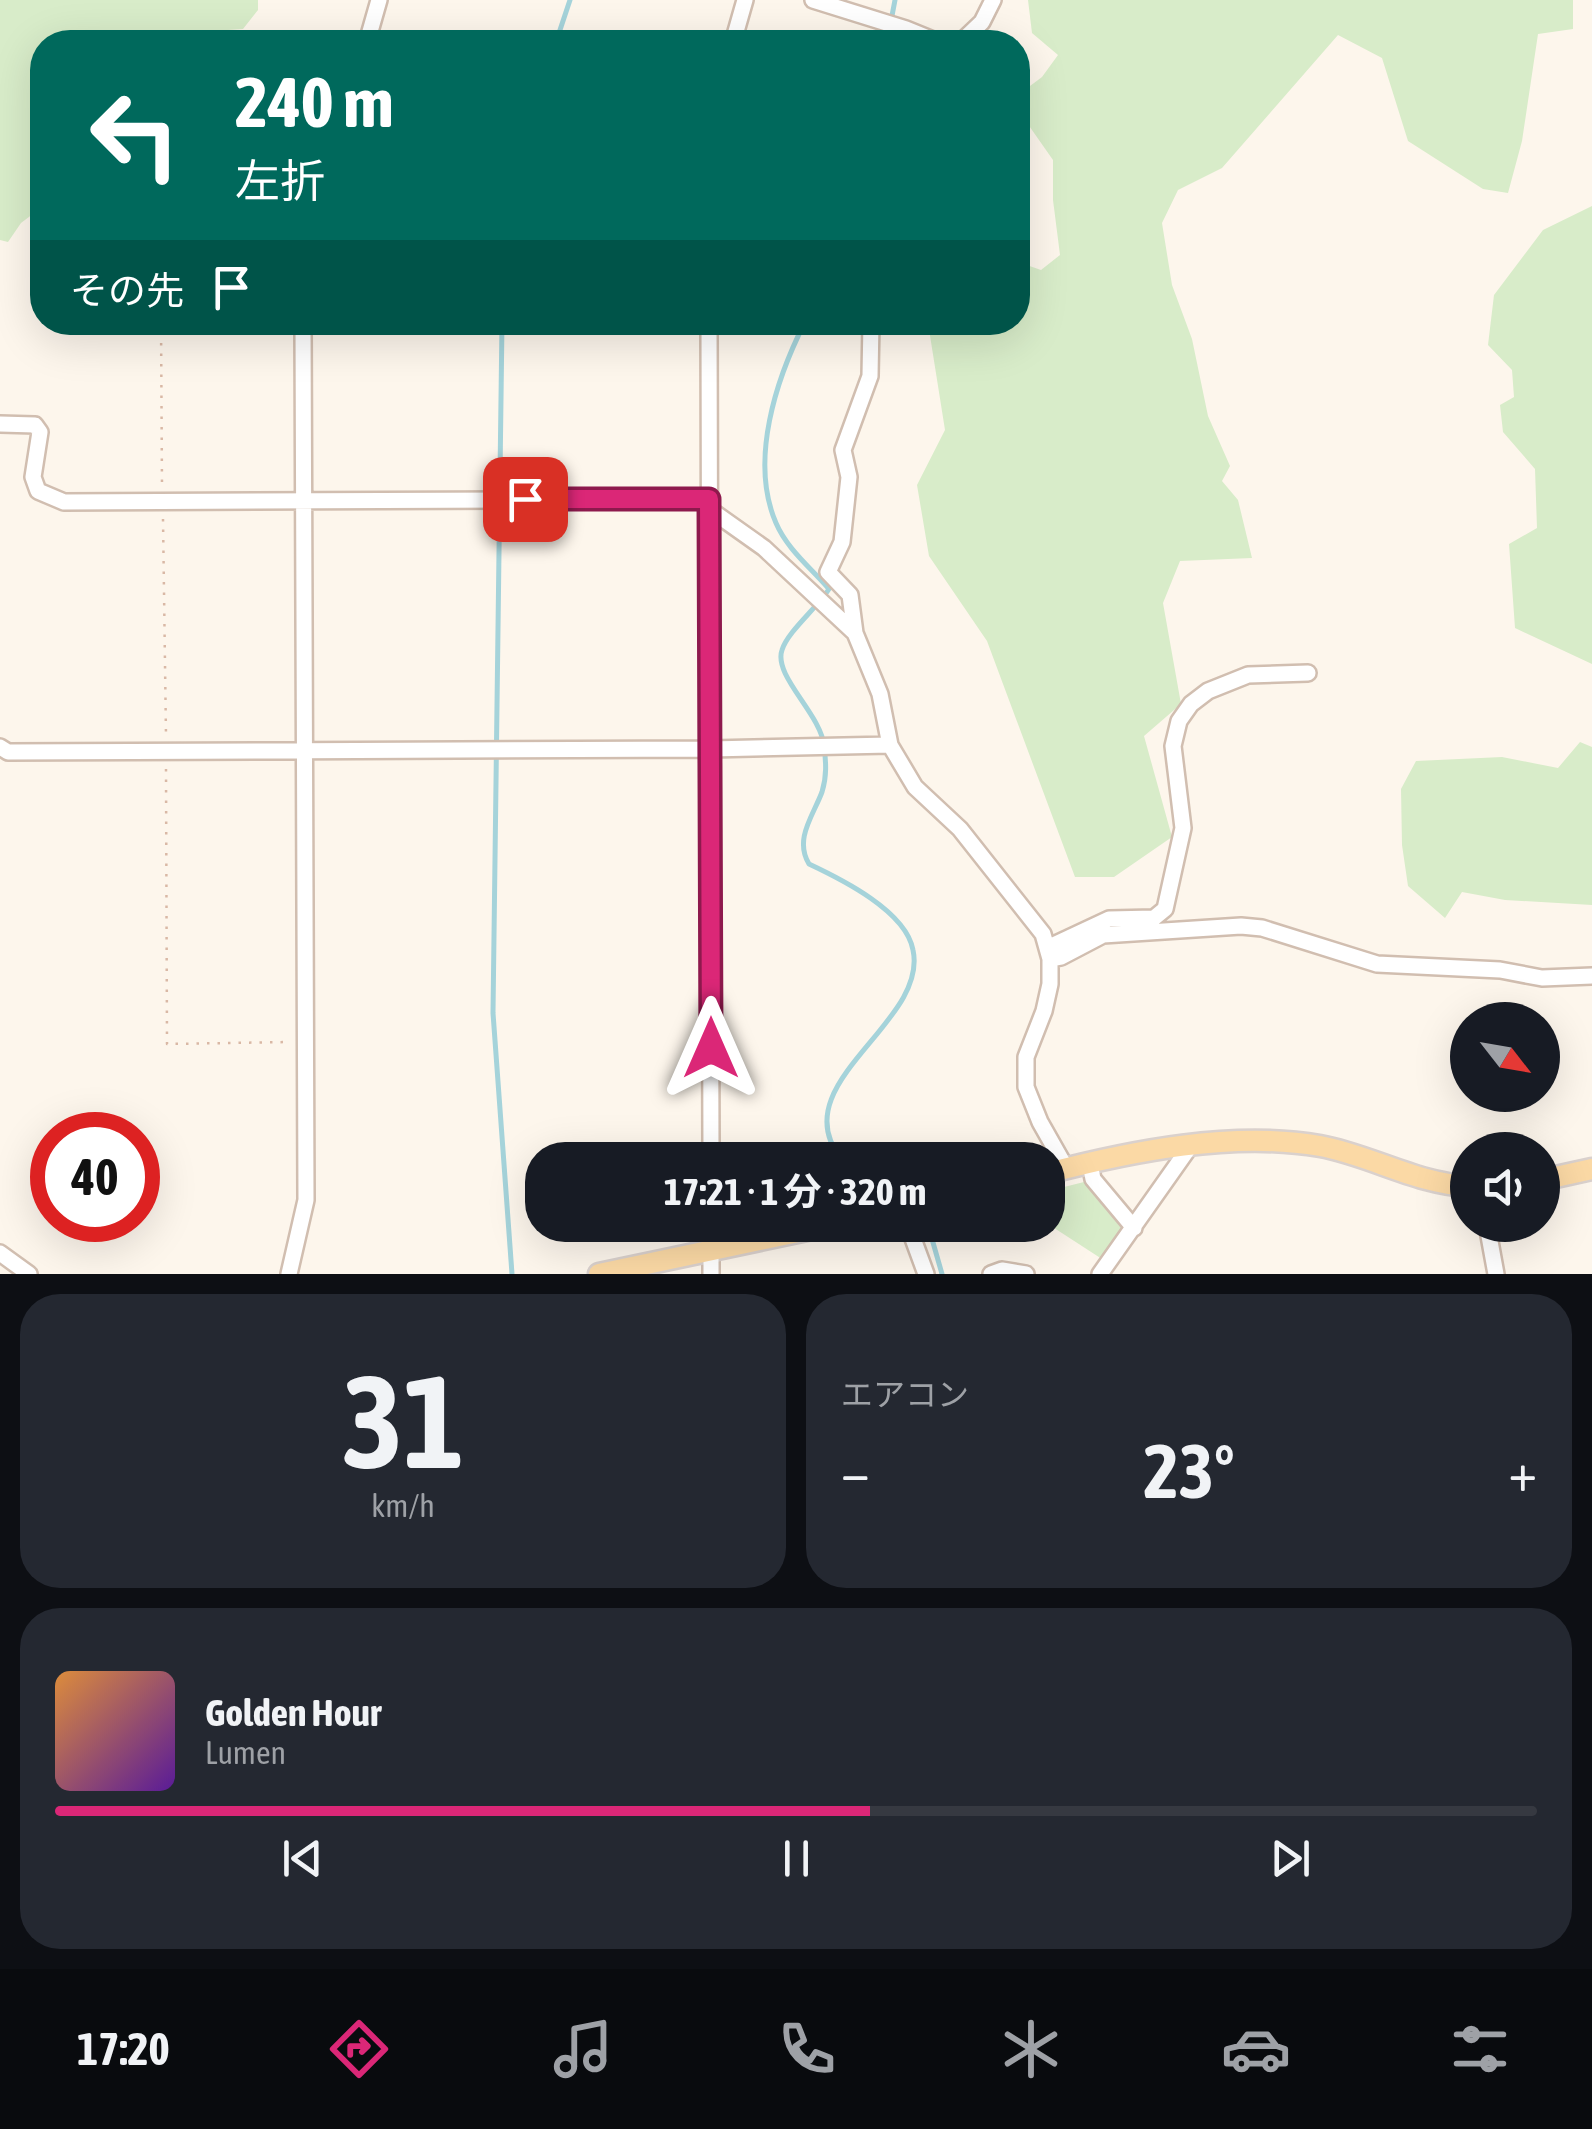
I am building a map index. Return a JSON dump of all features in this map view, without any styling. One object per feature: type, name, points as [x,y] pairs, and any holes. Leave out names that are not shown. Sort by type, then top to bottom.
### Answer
[{"type":"main road","points":[[1065,1169],[1238,1140],[1320,1146],[1450,1185]]},
{"type":"main road","points":[[1560,1176],[1592,1169]]},
{"type":"main road","points":[[599,1274],[749,1242]]},
{"type":"street","points":[[370,30],[379,0]]},
{"type":"street","points":[[736,30],[745,0]]},
{"type":"street","points":[[813,0],[911,30]]},
{"type":"street","points":[[974,30],[993,0]]},
{"type":"street","points":[[290,1274],[306,1200],[303,335]]},
{"type":"street","points":[[709,335],[711,1142]]},
{"type":"street","points":[[871,335],[870,376],[842,450],[849,477],[842,542],[828,572],[850,595],[854,632],[880,694],[890,744],[915,787],[960,828],[1043,934],[1050,984],[1026,1058],[1026,1086],[1047,1142]]},
{"type":"street","points":[[0,424],[35,425],[40,432],[33,477],[38,491],[64,502],[709,504],[764,548],[854,632]]},
{"type":"street","points":[[1048,954],[1108,919],[1154,918],[1164,908],[1183,828],[1174,746],[1179,721],[1190,704],[1208,691],[1248,675],[1308,672]]},
{"type":"street","points":[[0,746],[8,752],[711,749],[890,744]]},
{"type":"street","points":[[1048,954],[1061,957],[1104,935],[1241,926],[1262,928],[1377,964],[1500,970],[1542,978],[1592,976]]},
{"type":"street","points":[[1100,1274],[1191,1145]]},
{"type":"street","points":[[1090,1164],[1094,1180],[1134,1228]]},
{"type":"street","points":[[711,1242],[711,1274]]},
{"type":"street","points":[[914,1242],[926,1274]]},
{"type":"street","points":[[1490,1242],[1496,1274]]},
{"type":"street","points":[[0,1253],[29,1274]]},
{"type":"street","points":[[990,1274],[1002,1270],[1026,1274]]},
{"type":"green space","points":[[0,0],[258,0],[258,10],[243,29],[30,30],[30,216],[8,242],[0,240]]},
{"type":"green space","points":[[1028,0],[1573,0],[1573,29],[1538,34],[1522,141],[1508,193],[1483,189],[1408,141],[1382,58],[1338,35],[1222,168],[1178,190],[1162,223],[1172,285],[1192,339],[1208,416],[1230,466],[1222,481],[1238,500],[1252,558],[1180,561],[1163,603],[1181,704],[1144,736],[1172,837],[1114,877],[1075,877],[987,641],[929,556],[917,485],[945,430],[930,335],[1030,335],[1030,266],[1041,270],[1060,255],[1053,160],[1030,127],[1030,86],[1058,55],[1032,33]]},
{"type":"green space","points":[[1592,206],[1592,664],[1515,628],[1509,544],[1537,528],[1535,469],[1503,432],[1500,405],[1514,397],[1512,370],[1488,345],[1494,295],[1543,230]]},
{"type":"green space","points":[[1580,742],[1592,747],[1592,905],[1505,900],[1462,892],[1445,918],[1408,886],[1402,845],[1401,789],[1416,761],[1502,757],[1558,768]]},
{"type":"green space","points":[[1088,1181],[1125,1226],[1105,1261],[1065,1235],[1065,1187]]},
{"type":"waterway","points":[[560,30],[570,0]]},
{"type":"waterway","points":[[889,30],[895,0]]},
{"type":"waterway","points":[[502,335],[493,1013],[512,1274]]},
{"type":"waterway","points":[[799,335],[776,394],[765,473],[776,523],[793,550],[829,589],[782,650],[784,671],[815,721],[825,752],[824,786],[806,828],[803,846],[809,864],[870,898],[898,922],[913,950],[912,977],[900,1003],[841,1080],[829,1106],[828,1132],[833,1142]]},
{"type":"waterway","points":[[933,1242],[942,1274]]},
{"type":"route","points":[[525,499],[709,499],[711,1048]]}]
